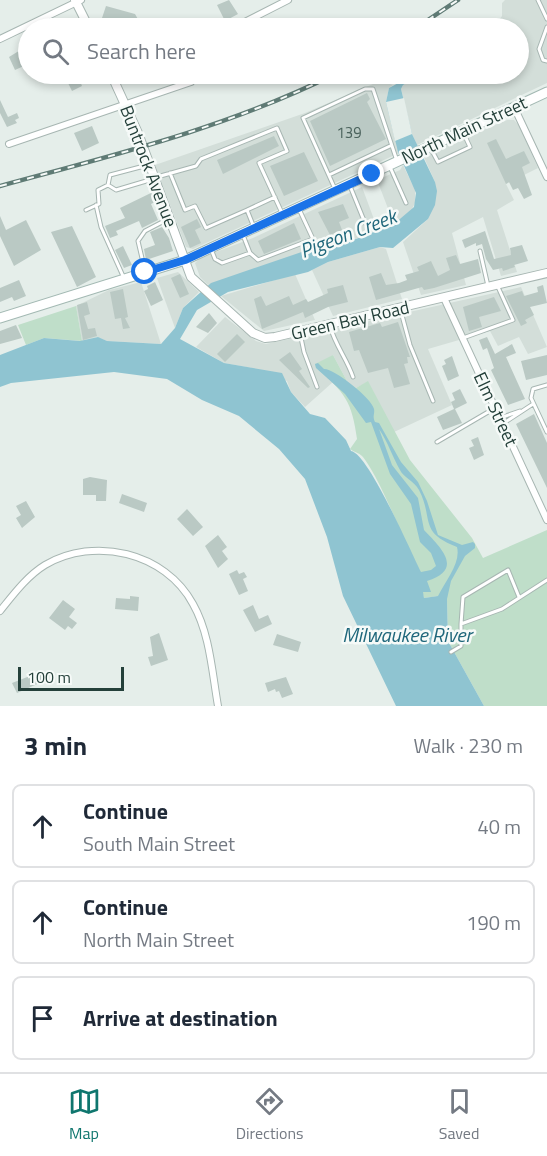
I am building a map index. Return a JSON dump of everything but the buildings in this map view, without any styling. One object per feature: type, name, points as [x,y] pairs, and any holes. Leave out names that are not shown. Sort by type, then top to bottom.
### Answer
[{"type":"main road","name":"North Main Street","points":[[0,318],[185,260],[547,92]]},
{"type":"street","points":[[253,18],[288,0]]},
{"type":"street","points":[[43,18],[77,1],[85,18]]},
{"type":"street","points":[[0,39],[18,30]]},
{"type":"street","name":"Buntrock Avenue","points":[[116,84],[150,164],[185,260]]},
{"type":"street","points":[[9,144],[186,84]]},
{"type":"street","points":[[514,107],[547,177]]},
{"type":"street","name":"Green Bay Road","points":[[185,260],[191,277],[202,289],[262,337],[300,331],[547,273]]},
{"type":"street","name":"Elm Street","points":[[444,298],[547,520]]},
{"type":"street","points":[[0,611],[23,584],[43,566],[61,558],[93,550],[132,555],[155,565],[168,575],[193,603],[205,636],[218,706]]},
{"type":"lane","points":[[538,0],[547,20]]},
{"type":"lane","points":[[547,27],[539,49],[543,60],[547,61]]},
{"type":"lane","points":[[543,40],[547,36]]},
{"type":"lane","points":[[336,190],[303,118],[365,89],[373,89],[385,119],[393,163],[406,203]]},
{"type":"lane","points":[[108,185],[116,190],[196,166],[201,159],[277,128],[287,151],[259,164],[282,215]]},
{"type":"lane","points":[[425,148],[438,162],[470,147],[462,130]]},
{"type":"lane","points":[[329,175],[390,146]]},
{"type":"lane","points":[[108,185],[110,175],[150,164]]},
{"type":"lane","points":[[170,173],[186,210],[195,206],[206,228],[274,197]]},
{"type":"lane","points":[[350,184],[365,223]]},
{"type":"lane","points":[[86,210],[99,203],[98,190],[108,185]]},
{"type":"lane","points":[[96,205],[101,227],[124,278]]},
{"type":"lane","points":[[242,234],[250,253],[258,260],[313,239],[298,208]]},
{"type":"lane","points":[[247,210],[254,228]]},
{"type":"lane","points":[[145,272],[138,240],[145,231],[170,218]]},
{"type":"lane","points":[[211,248],[215,259],[222,263],[250,253]]},
{"type":"lane","points":[[463,338],[513,320],[493,286],[480,251]]},
{"type":"lane","points":[[400,308],[410,345],[433,401]]},
{"type":"lane","points":[[329,324],[334,341],[347,359],[353,377]]},
{"type":"lane","points":[[300,331],[304,352],[317,387]]},
{"type":"lane","points":[[547,385],[533,389],[531,398],[547,432]]},
{"type":"lane","points":[[501,421],[534,404]]},
{"type":"lane","points":[[437,442],[495,408]]},
{"type":"lane","points":[[451,652],[461,646],[460,624],[463,597],[508,570],[519,597]]},
{"type":"lane","points":[[460,624],[502,609],[547,580]]},
{"type":"shaded area","points":[[505,0],[547,0],[547,83],[417,145],[401,89],[405,84],[529,84],[529,18],[500,18],[502,3]]},
{"type":"shaded area","points":[[373,84],[393,85],[389,88],[386,102],[399,153],[193,249],[186,247],[155,165],[305,113]]},
{"type":"shaded area","points":[[507,120],[514,120],[519,125],[538,168],[506,184],[514,200],[497,210],[517,272],[501,276],[483,217],[452,233],[466,285],[421,295],[403,242],[428,219],[435,182],[423,155]]},
{"type":"shaded area","points":[[403,165],[415,190],[415,203],[411,211],[394,224],[377,180],[400,170]]},
{"type":"shaded area","points":[[362,187],[378,230],[356,239],[326,247],[324,245],[208,285],[200,277],[195,263],[200,258],[253,238]]},
{"type":"shaded area","points":[[380,247],[386,249],[402,299],[333,316],[312,270],[328,262]]},
{"type":"shaded area","points":[[178,272],[199,292],[183,308],[175,328],[157,278]]},
{"type":"shaded area","points":[[295,274],[315,320],[264,331],[221,296]]},
{"type":"shaded area","points":[[141,282],[161,344],[107,341],[97,337],[82,341],[76,306],[109,290]]},
{"type":"shaded area","points":[[521,287],[547,347],[528,354],[519,337],[498,346],[490,331],[428,349],[452,405],[394,432],[368,382],[356,388],[348,383],[333,355],[316,368],[333,382],[305,407],[291,392],[287,381],[252,368],[224,363],[196,347],[225,317],[256,341],[266,344]]},
{"type":"green space","points":[[76,306],[82,341],[44,338],[26,345],[18,325]]},
{"type":"green space","points":[[333,355],[348,383],[356,388],[368,381],[410,460],[472,538],[483,558],[547,530],[547,706],[484,706],[448,641],[447,599],[439,596],[424,598],[407,546],[388,502],[362,456],[350,449],[357,439],[353,416],[346,399],[334,384],[316,368],[315,364]]},
{"type":"water","name":"Milwaukee River","points":[[396,84],[405,84],[401,89],[412,134],[437,191],[435,205],[428,219],[393,248],[380,247],[328,262],[308,272],[228,292],[197,310],[180,339],[224,363],[282,373],[291,392],[310,414],[325,418],[346,440],[351,451],[368,468],[389,505],[421,572],[431,570],[436,566],[431,553],[420,542],[411,504],[390,474],[371,422],[366,423],[345,394],[316,368],[315,364],[318,363],[324,369],[343,378],[372,404],[375,422],[379,423],[401,462],[418,482],[438,535],[462,545],[473,542],[475,544],[475,548],[465,556],[451,581],[447,599],[448,641],[484,706],[396,706],[343,596],[327,537],[305,479],[279,449],[239,416],[202,400],[167,379],[114,372],[11,383],[0,387],[0,355],[44,338],[80,341],[98,337],[107,341],[161,344],[175,328],[183,308],[211,283],[325,244],[327,246],[356,239],[394,224],[414,207],[416,193],[398,152],[386,102],[389,88]],"holes":[[[379,429],[401,472],[419,490],[432,530],[437,536],[457,547],[455,565],[438,596],[424,598],[423,592],[431,592],[427,581],[445,570],[446,557],[437,543],[424,530],[418,498],[392,465]]]},
{"type":"pier","points":[[404,98],[412,134],[395,141],[386,102]]},
{"type":"railway","points":[[431,18],[458,0]]},
{"type":"railway","points":[[0,186],[212,125],[314,84]]},
{"type":"route","points":[[145,272],[185,260],[372,174]]},
{"type":"water label","name":"Pigeon Creek","points":[[348,233]]}]
